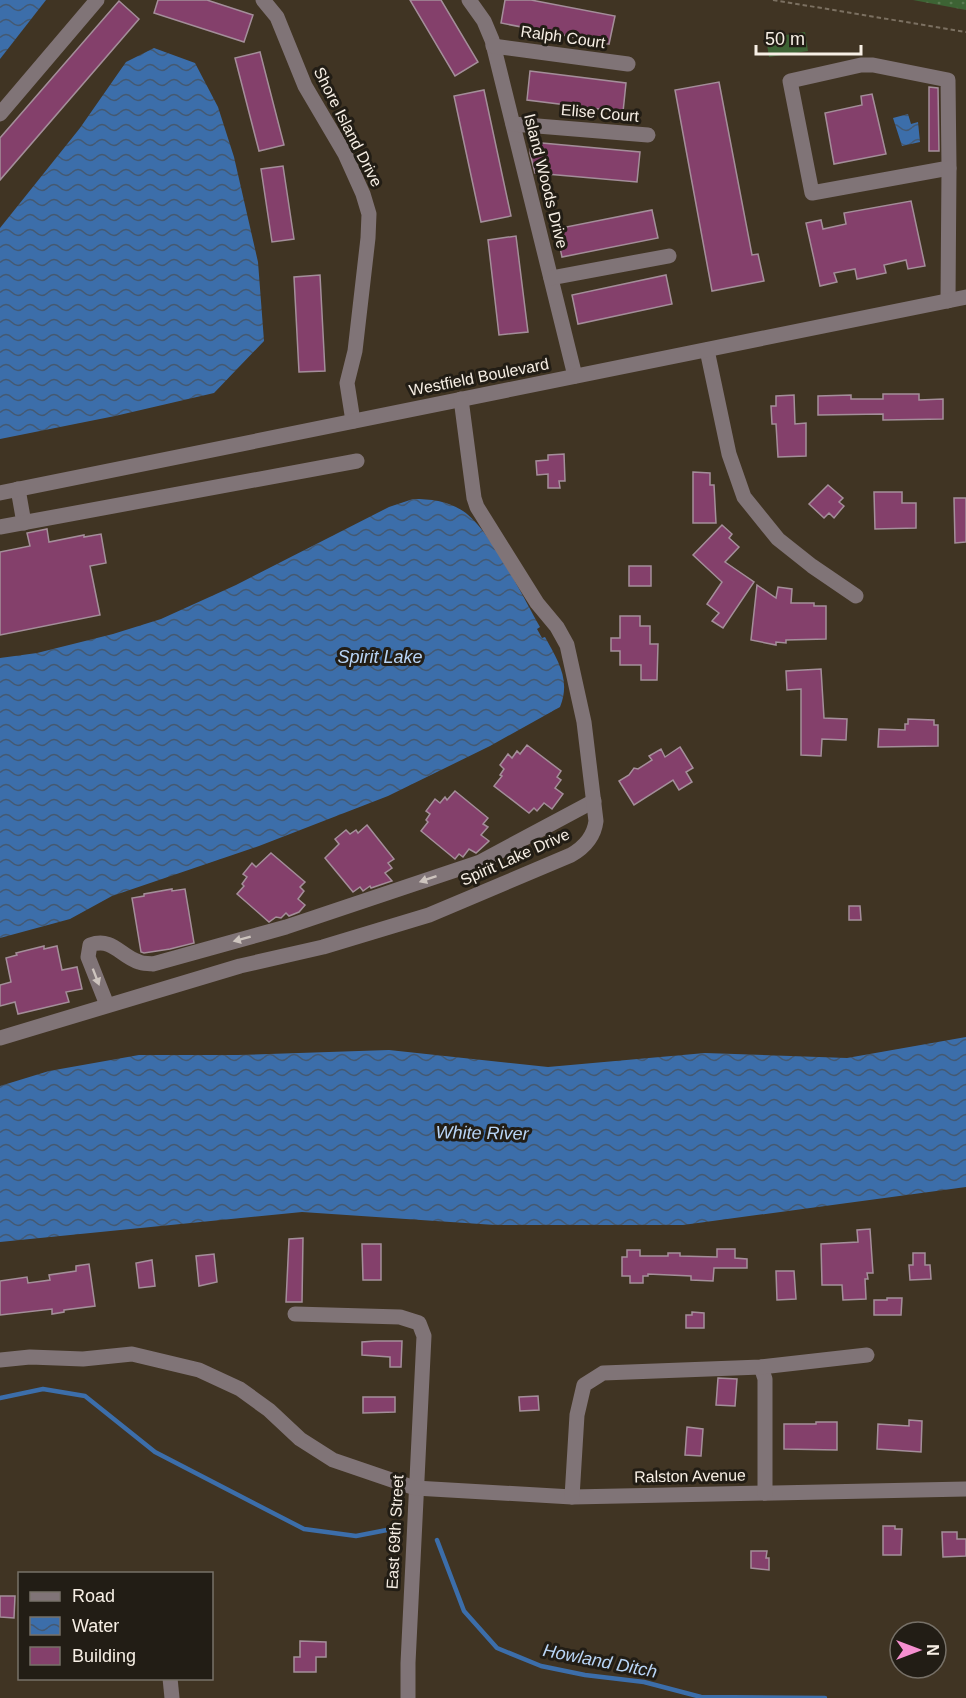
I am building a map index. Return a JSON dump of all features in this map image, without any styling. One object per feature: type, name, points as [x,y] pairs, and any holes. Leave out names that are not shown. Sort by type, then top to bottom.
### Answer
[{"type":"street","points":[[0,114],[97,0]]},
{"type":"street","name":"Island Woods Drive","points":[[469,0],[484,21],[493,46],[575,376]]},
{"type":"street","name":"Shore Island Drive","points":[[267,1],[278,16],[305,86],[345,154],[363,194],[369,214],[355,351],[347,383],[353,421]]},
{"type":"street","name":"Ralph Court","points":[[493,46],[628,64]]},
{"type":"street","points":[[948,301],[949,168],[948,80],[873,65],[861,65],[790,81],[812,193],[949,168]]},
{"type":"street","name":"Elise Court","points":[[513,124],[648,135]]},
{"type":"street","points":[[551,278],[669,256]]},
{"type":"street","name":"Westfield Boulevard","points":[[0,493],[966,297]]},
{"type":"street","points":[[707,350],[729,454],[744,497],[778,539],[856,596]]},
{"type":"street","name":"Spirit Lake Drive","points":[[0,1038],[240,966],[323,946],[429,915],[571,855],[584,846],[595,829],[594,801],[584,722],[567,645],[557,627],[537,603],[477,507],[461,399]]},
{"type":"street","points":[[0,527],[357,461]]},
{"type":"street","points":[[18,489],[24,523]]},
{"type":"street","points":[[107,1005],[88,957],[90,945],[99,942],[107,943],[139,962],[153,964],[286,927],[480,862],[594,801]]},
{"type":"street","name":"East 69th Street","points":[[295,1314],[400,1317],[419,1323],[424,1336],[415,1488],[408,1698]]},
{"type":"street","name":"Ralston Avenue","points":[[0,1360],[30,1356],[83,1359],[122,1354],[144,1357],[199,1371],[229,1382],[258,1401],[300,1439],[333,1460],[415,1488],[572,1497],[966,1489]]},
{"type":"street","points":[[572,1497],[577,1415],[584,1385],[603,1373],[761,1367],[867,1355]]},
{"type":"street","points":[[761,1367],[765,1379],[765,1492]]},
{"type":"street","points":[[170,1680],[172,1698]]},
{"type":"path","points":[[773,0],[966,32]]},
{"type":"green space","points":[[913,0],[966,0],[966,10]]},
{"type":"green space","points":[[805,32],[808,51],[769,57],[766,38]]},
{"type":"water","points":[[0,0],[46,0],[0,59]]},
{"type":"water","points":[[154,48],[195,63],[218,107],[234,157],[258,262],[264,341],[214,393],[0,439],[0,228],[80,128],[126,62]]},
{"type":"water","points":[[908,114],[911,124],[918,122],[920,142],[902,146],[893,118]]},
{"type":"water","name":"Spirit Lake","points":[[413,499],[439,501],[451,505],[463,511],[484,532],[515,582],[540,627],[537,629],[542,638],[545,637],[562,671],[564,688],[560,707],[490,746],[388,796],[259,846],[112,896],[70,919],[0,938],[0,658],[37,653],[161,619],[236,585],[389,507]]},
{"type":"water","name":"White River","points":[[966,1037],[966,1187],[683,1225],[495,1225],[302,1212],[0,1242],[0,1086],[49,1071],[139,1055],[238,1055],[389,1050],[548,1067],[705,1053],[847,1058]]},
{"type":"building","points":[[158,0],[207,0],[253,15],[244,42],[154,13]]},
{"type":"building","points":[[410,0],[441,0],[478,62],[455,76]]},
{"type":"building","points":[[505,0],[531,0],[615,16],[609,44],[501,23]]},
{"type":"building","points":[[119,1],[139,19],[0,180],[0,138]]},
{"type":"building","points":[[260,52],[284,145],[259,151],[235,58]]},
{"type":"building","points":[[530,71],[626,83],[623,112],[527,100]]},
{"type":"building","points":[[719,82],[752,255],[758,254],[764,281],[712,291],[675,90]]},
{"type":"building","points":[[929,87],[938,88],[939,151],[929,151]]},
{"type":"building","points":[[484,90],[511,216],[481,222],[454,96]]},
{"type":"building","points":[[872,94],[886,154],[834,164],[825,113],[862,105],[861,96]]},
{"type":"building","points":[[531,142],[640,152],[637,182],[535,173],[530,153]]},
{"type":"building","points":[[283,166],[294,239],[272,242],[261,169]]},
{"type":"building","points":[[911,201],[925,266],[908,269],[906,260],[884,265],[886,273],[857,279],[855,269],[834,273],[837,282],[820,286],[806,223],[821,220],[823,229],[846,224],[844,213]]},
{"type":"building","points":[[652,210],[658,238],[562,257],[556,229]]},
{"type":"building","points":[[516,236],[528,332],[499,335],[488,240]]},
{"type":"building","points":[[320,275],[325,371],[299,372],[294,277]]},
{"type":"building","points":[[666,275],[672,304],[578,324],[572,295]]},
{"type":"building","points":[[883,394],[919,394],[919,400],[943,399],[943,419],[883,420],[883,414],[818,415],[818,396],[851,395],[851,399],[883,399]]},
{"type":"building","points":[[794,395],[795,424],[806,423],[806,456],[778,457],[776,424],[772,424],[771,406],[776,406],[776,396]]},
{"type":"building","points":[[564,454],[565,481],[559,481],[560,488],[548,488],[548,474],[537,475],[536,461],[548,460],[548,455]]},
{"type":"building","points":[[693,472],[710,473],[710,485],[714,485],[716,523],[693,523]]},
{"type":"building","points":[[828,485],[843,498],[839,502],[844,506],[834,518],[829,513],[824,518],[809,504]]},
{"type":"building","points":[[874,492],[902,492],[902,503],[916,503],[916,528],[875,529]]},
{"type":"building","points":[[954,498],[966,498],[966,542],[955,543]]},
{"type":"building","points":[[722,525],[732,534],[729,538],[739,547],[725,562],[754,582],[723,628],[712,621],[719,613],[707,604],[722,582],[693,555]]},
{"type":"building","points":[[47,529],[49,542],[101,534],[106,563],[90,566],[100,615],[0,635],[0,552],[30,546],[27,533]]},
{"type":"building","points":[[629,566],[651,566],[651,586],[629,586]]},
{"type":"building","points":[[757,585],[776,598],[778,587],[792,589],[791,603],[814,603],[814,606],[826,606],[826,639],[786,640],[786,643],[776,642],[776,645],[751,640]]},
{"type":"building","points":[[620,616],[640,616],[640,626],[650,626],[650,644],[658,644],[657,680],[641,680],[641,665],[620,665],[620,651],[611,651],[611,638],[620,638]]},
{"type":"building","points":[[821,669],[824,718],[847,719],[846,740],[822,739],[821,756],[801,755],[801,689],[787,690],[786,671]]},
{"type":"building","points":[[908,719],[934,720],[934,725],[938,725],[938,746],[878,747],[879,729],[905,730]]},
{"type":"building","points":[[527,745],[561,771],[557,777],[561,780],[555,788],[563,794],[552,809],[544,803],[537,811],[534,808],[529,813],[494,786],[502,776],[500,775],[504,769],[500,765],[508,754],[512,758],[517,751],[520,754]]},
{"type":"building","points":[[680,747],[693,768],[686,772],[692,782],[679,790],[673,780],[634,805],[619,781],[629,775],[634,768],[638,769],[652,760],[649,756],[661,749],[665,757]]},
{"type":"building","points":[[455,791],[488,818],[483,824],[488,827],[481,835],[489,841],[476,853],[469,849],[463,857],[459,854],[455,859],[421,831],[428,822],[426,820],[430,814],[426,811],[435,799],[440,803],[445,797],[447,800]]},
{"type":"building","points":[[367,825],[394,859],[388,863],[392,868],[385,873],[392,881],[371,888],[370,886],[363,891],[360,887],[353,892],[325,858],[339,844],[335,839],[346,830],[350,834],[356,830],[358,833]]},
{"type":"building","points":[[271,853],[305,882],[300,887],[304,891],[298,899],[305,905],[299,912],[289,916],[286,913],[281,918],[276,917],[269,922],[237,894],[244,886],[242,884],[247,877],[243,874],[252,863],[256,867]]},
{"type":"building","points":[[172,889],[172,891],[185,889],[194,943],[170,949],[141,952],[132,898]]},
{"type":"building","points":[[849,906],[860,906],[861,920],[849,920]]},
{"type":"building","points":[[44,946],[44,949],[57,946],[62,970],[77,967],[82,989],[66,992],[69,1002],[18,1014],[15,1002],[0,1006],[0,985],[11,982],[6,958]]},
{"type":"building","points":[[870,1229],[873,1273],[867,1273],[868,1279],[865,1279],[866,1299],[843,1300],[842,1285],[822,1285],[821,1244],[858,1242],[857,1230]]},
{"type":"building","points":[[303,1238],[302,1302],[286,1302],[289,1239]]},
{"type":"building","points":[[362,1244],[381,1244],[381,1280],[363,1280]]},
{"type":"building","points":[[717,1249],[735,1249],[735,1258],[747,1259],[747,1268],[714,1268],[713,1281],[691,1280],[691,1276],[648,1274],[648,1276],[643,1276],[643,1283],[630,1283],[630,1276],[622,1276],[622,1257],[627,1257],[627,1250],[640,1250],[640,1256],[668,1256],[668,1253],[680,1253],[680,1256],[717,1257]]},
{"type":"building","points":[[913,1253],[925,1253],[925,1265],[930,1265],[931,1279],[910,1280],[909,1265],[913,1265]]},
{"type":"building","points":[[214,1254],[217,1282],[199,1286],[196,1256]]},
{"type":"building","points":[[152,1260],[155,1286],[139,1288],[136,1263]]},
{"type":"building","points":[[89,1264],[95,1306],[52,1314],[52,1309],[0,1315],[0,1281],[27,1277],[28,1283],[50,1280],[49,1275],[76,1271],[76,1266]]},
{"type":"building","points":[[776,1271],[794,1271],[796,1299],[777,1300]]},
{"type":"building","points":[[887,1298],[902,1298],[901,1315],[874,1315],[874,1300],[887,1300]]},
{"type":"building","points":[[692,1312],[704,1313],[704,1328],[686,1328],[686,1315],[692,1315]]},
{"type":"building","points":[[402,1341],[401,1367],[390,1367],[390,1357],[362,1355],[362,1342]]},
{"type":"building","points":[[718,1378],[737,1379],[735,1406],[716,1405]]},
{"type":"building","points":[[538,1396],[539,1410],[520,1411],[519,1397]]},
{"type":"building","points":[[363,1397],[395,1397],[395,1412],[363,1413]]},
{"type":"building","points":[[909,1420],[922,1421],[921,1452],[877,1449],[878,1424],[909,1426]]},
{"type":"building","points":[[816,1422],[837,1422],[837,1450],[784,1449],[784,1424],[816,1424]]},
{"type":"building","points":[[687,1427],[703,1429],[701,1456],[685,1455]]},
{"type":"building","points":[[883,1526],[895,1526],[895,1529],[902,1529],[901,1555],[883,1555]]},
{"type":"building","points":[[942,1532],[957,1532],[957,1539],[966,1539],[966,1556],[943,1557]]},
{"type":"building","points":[[751,1551],[767,1551],[769,1570],[751,1568]]},
{"type":"building","points":[[0,1596],[15,1596],[14,1618],[0,1617]]},
{"type":"building","points":[[300,1641],[326,1642],[326,1657],[316,1657],[316,1672],[294,1672],[294,1657],[300,1657]]},
{"type":"waterway","name":"Howland Ditch","points":[[0,1398],[43,1389],[85,1396],[155,1452],[304,1529],[356,1536],[392,1529]]},
{"type":"waterway","name":"Howland Ditch","points":[[437,1540],[464,1611],[497,1648],[541,1666],[585,1675],[644,1682],[701,1697],[825,1698]]}]
